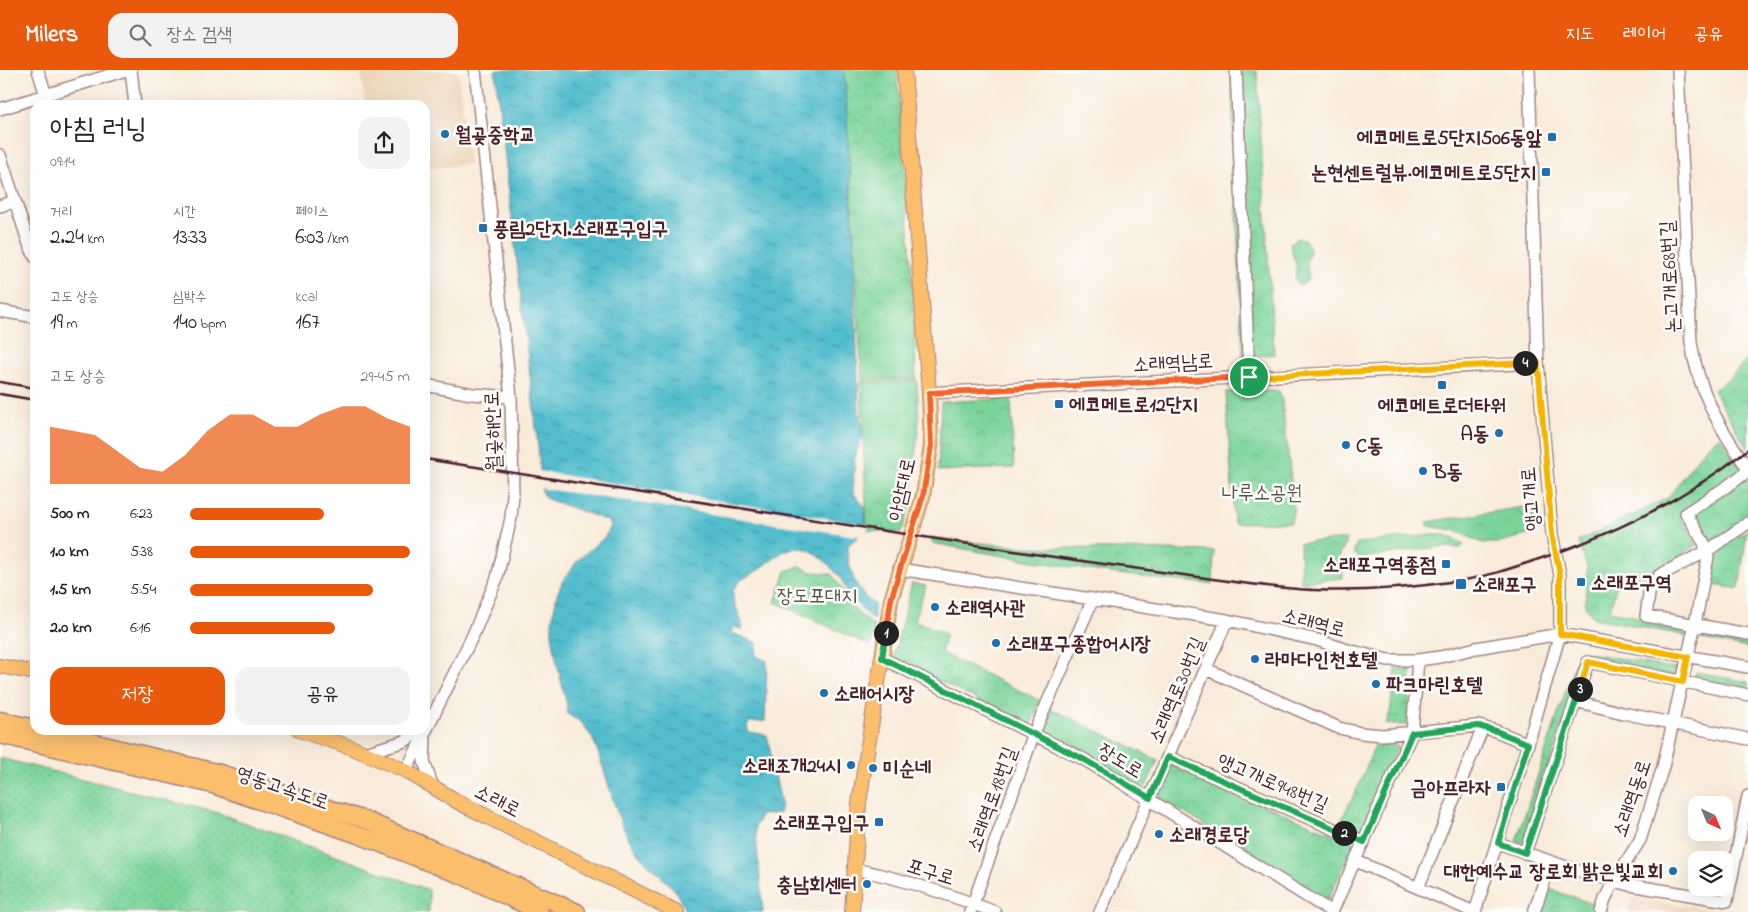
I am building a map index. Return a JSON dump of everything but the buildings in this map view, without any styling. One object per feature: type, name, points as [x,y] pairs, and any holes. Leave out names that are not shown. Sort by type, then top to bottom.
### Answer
[{"type":"highway","points":[[0,720],[30,727]]},
{"type":"highway","name":"영동고속도로","points":[[0,735],[213,785],[361,836],[465,878],[540,912]]},
{"type":"highway","name":"영동고속도로","points":[[64,735],[220,773],[368,821],[578,912]]},
{"type":"main road","name":"아암대로","points":[[852,912],[859,803],[891,600],[923,496],[931,446],[929,393],[904,70]]},
{"type":"main road","points":[[0,666],[30,672]]},
{"type":"main road","name":"소래로","points":[[313,735],[365,753],[406,771],[460,803],[677,912]]},
{"type":"street","points":[[38,70],[47,100],[126,70]]},
{"type":"street","points":[[130,70],[133,100]]},
{"type":"street","name":"월곶해안로","points":[[430,719],[473,635],[497,578],[511,518],[511,397],[475,70]]},
{"type":"street","points":[[1236,70],[1249,377]]},
{"type":"street","name":"앵고개로","points":[[1475,912],[1498,843],[1560,634],[1560,575],[1552,534],[1538,363],[1529,70]]},
{"type":"street","name":"논고개로68번길","points":[[1678,70],[1691,342],[1694,364],[1701,387],[1712,412],[1748,470]]},
{"type":"street","points":[[0,109],[30,103]]},
{"type":"street","points":[[0,155],[30,247]]},
{"type":"street","points":[[0,206],[15,202]]},
{"type":"street","points":[[0,311],[30,315]]},
{"type":"street","name":"소래역남로","points":[[929,393],[1538,363]]},
{"type":"street","points":[[430,386],[472,394],[511,397]]},
{"type":"street","points":[[1707,551],[1686,513],[1748,470]]},
{"type":"street","points":[[1748,524],[1707,551],[1660,576],[1650,587],[1646,616],[1748,634]]},
{"type":"street","name":"소래역동로","points":[[1602,912],[1614,880],[1640,840],[1663,767],[1695,624],[1708,557],[1707,551]]},
{"type":"street","name":"소래역로","points":[[900,569],[1227,620],[1317,640],[1388,660],[1418,660],[1560,634],[1748,667]]},
{"type":"street","name":"소래역로18번길","points":[[972,908],[1034,733],[1093,599]]},
{"type":"street","name":"소래역로30번길","points":[[1100,912],[1227,620]]},
{"type":"street","name":"장도로","points":[[882,658],[1085,760],[1150,798],[1332,912]]},
{"type":"street","points":[[1332,912],[1412,733],[1418,660]]},
{"type":"street","points":[[1525,853],[1588,662],[1748,695]]},
{"type":"street","points":[[1206,669],[1339,728],[1382,735],[1483,727],[1528,744]]},
{"type":"street","points":[[1575,701],[1748,739]]},
{"type":"street","points":[[1418,888],[1483,727]]},
{"type":"street","points":[[365,753],[405,741],[414,735]]},
{"type":"street","name":"월곶해안로","points":[[406,771],[422,735]]},
{"type":"street","points":[[425,735],[423,754],[432,786]]},
{"type":"street","name":"앵고개로948번길","points":[[1168,757],[1364,842]]},
{"type":"street","points":[[1498,843],[1550,862],[1614,880],[1727,901],[1748,796]]},
{"type":"street","points":[[1356,861],[1475,912]]},
{"type":"street","points":[[1534,912],[1550,862]]},
{"type":"street","name":"포구로","points":[[854,869],[876,874],[972,908],[995,912]]},
{"type":"shaded area","name":"월곶중학교","points":[[392,70],[458,70],[469,164],[430,168],[430,100],[364,100],[361,74]]},
{"type":"shaded area","points":[[1631,897],[1724,912],[1628,912]]},
{"type":"green space","points":[[844,70],[897,70],[911,257],[916,379],[862,380]]},
{"type":"green space","points":[[1231,70],[1257,71],[1274,354],[1243,357]]},
{"type":"green space","points":[[1298,238],[1304,239],[1308,243],[1310,250],[1307,262],[1309,279],[1302,285],[1298,285],[1295,276],[1296,264],[1290,243]]},
{"type":"green space","points":[[1748,359],[1748,450],[1713,390],[1731,377]]},
{"type":"green space","points":[[917,381],[919,420],[911,503],[901,533],[867,530],[861,382]]},
{"type":"green space","name":"나루소공원","points":[[1279,391],[1282,401],[1294,507],[1291,522],[1234,523],[1226,392]]},
{"type":"green space","points":[[1011,398],[1014,468],[938,471],[941,402]]},
{"type":"green space","points":[[1720,436],[1742,470],[1681,517],[1697,545],[1648,576],[1618,578],[1610,611],[1690,628],[1688,636],[1594,618],[1585,606],[1587,567],[1578,541],[1668,498],[1704,449]]},
{"type":"green space","points":[[1748,476],[1748,518],[1709,542],[1692,514]]},
{"type":"green space","points":[[1530,506],[1535,513],[1536,526],[1531,534],[1496,543],[1483,543],[1453,530],[1428,526],[1427,522]]},
{"type":"green space","points":[[1747,530],[1739,589],[1707,584],[1713,552]]},
{"type":"green space","points":[[1446,535],[1464,544],[1461,548],[1439,547],[1361,558],[1354,552],[1358,543]]},
{"type":"green space","points":[[932,538],[1021,547],[1214,551],[1213,584],[1142,577],[1037,562],[932,543]]},
{"type":"green space","points":[[1346,539],[1346,544],[1339,561],[1343,578],[1301,582],[1300,543]]},
{"type":"green space","name":"장도포대지","points":[[800,566],[812,572],[832,574],[856,611],[875,627],[871,646],[775,602],[786,571]]},
{"type":"green space","points":[[912,583],[926,586],[914,620],[946,634],[941,653],[1041,701],[1030,726],[893,658]]},
{"type":"green space","points":[[1704,629],[1748,638],[1748,648],[1702,639]]},
{"type":"green space","points":[[1580,651],[1681,670],[1680,677],[1579,658]]},
{"type":"green space","points":[[1576,660],[1584,660],[1523,843],[1516,841]]},
{"type":"green space","points":[[1396,668],[1411,669],[1407,725],[1386,724],[1390,712]]},
{"type":"green space","points":[[1696,672],[1748,682],[1748,689],[1694,678]]},
{"type":"green space","points":[[1052,709],[1158,760],[1145,789],[1042,731]]},
{"type":"green space","points":[[1376,743],[1398,746],[1362,832],[1340,822],[1359,785]]},
{"type":"green space","points":[[0,758],[218,813],[429,890],[429,912],[0,912]]},
{"type":"green space","points":[[1171,766],[1355,843],[1327,901],[1159,797]]},
{"type":"green space","points":[[1549,889],[1596,905],[1594,912],[1541,912]]},
{"type":"water","points":[[495,70],[844,70],[853,229],[859,413],[863,433],[855,458],[853,487],[854,494],[865,507],[866,528],[848,545],[848,552],[850,566],[857,585],[865,597],[874,604],[874,619],[856,602],[847,591],[840,577],[827,563],[807,549],[790,549],[779,554],[759,570],[744,578],[737,584],[734,590],[734,602],[743,627],[742,629],[734,627],[732,633],[757,643],[756,656],[767,661],[765,721],[749,722],[747,727],[749,732],[767,735],[781,804],[779,813],[761,815],[758,823],[755,825],[763,912],[686,912],[675,890],[640,856],[627,836],[592,737],[581,722],[567,714],[567,705],[552,634],[552,621],[557,595],[562,582],[578,560],[605,537],[611,526],[608,521],[545,498],[542,493]]},
{"type":"pier","points":[[538,471],[868,525],[868,529],[862,537],[539,488]]},
{"type":"railway","points":[[0,382],[30,387]]},
{"type":"railway","points":[[0,394],[30,399]]},
{"type":"railway","points":[[430,460],[940,540],[1237,583],[1314,590],[1368,590],[1466,580],[1503,571],[1559,552],[1616,529],[1672,501],[1748,449]]},
{"type":"place","name":"월곶중학교","points":[[445,134]]},
{"type":"place","name":"에코메트로5단지506동앞","points":[[1552,137]]},
{"type":"place","name":"논현센트럴뷰·에코메트로5단지","points":[[1546,172]]},
{"type":"place","name":"풍림2단지.소래포구입구","points":[[483,228]]},
{"type":"place","name":"에코메트로더타워","points":[[1442,385]]},
{"type":"place","name":"에코메트로12단지","points":[[1059,404]]},
{"type":"place","name":"A동","points":[[1499,433]]},
{"type":"place","name":"C동","points":[[1346,445]]},
{"type":"place","name":"B동","points":[[1423,471]]},
{"type":"place","name":"소래포구역종점","points":[[1446,564]]},
{"type":"place","name":"소래포구역","points":[[1581,582]]},
{"type":"place","name":"소래포구","points":[[1461,584]]},
{"type":"place","name":"소래역사관","points":[[935,607]]},
{"type":"place","name":"소래포구종합어시장","points":[[996,643]]},
{"type":"place","name":"라마다인천호텔","points":[[1255,659]]},
{"type":"place","name":"파크마린호텔","points":[[1376,684]]},
{"type":"place","name":"소래어시장","points":[[824,693]]},
{"type":"place","name":"소래조개24시","points":[[851,765]]},
{"type":"place","name":"미순네","points":[[873,768]]},
{"type":"place","name":"금아프라자","points":[[1501,787]]},
{"type":"place","name":"소래포구입구","points":[[879,822]]},
{"type":"place","name":"소래경로당","points":[[1159,834]]},
{"type":"place","name":"대한예수교 장로회 밝은빛교회","points":[[1673,871]]},
{"type":"place","name":"충남회센터","points":[[867,884]]},
{"type":"route","points":[[1538,363],[1552,534],[1560,575],[1560,634],[1688,657],[1683,682],[1588,662],[1525,853],[1498,843],[1528,744],[1483,727],[1453,728],[1412,733],[1364,842],[1168,757],[1150,798],[1034,733],[882,658],[891,600],[923,496],[931,446],[929,393],[1249,377],[1538,363]]}]
